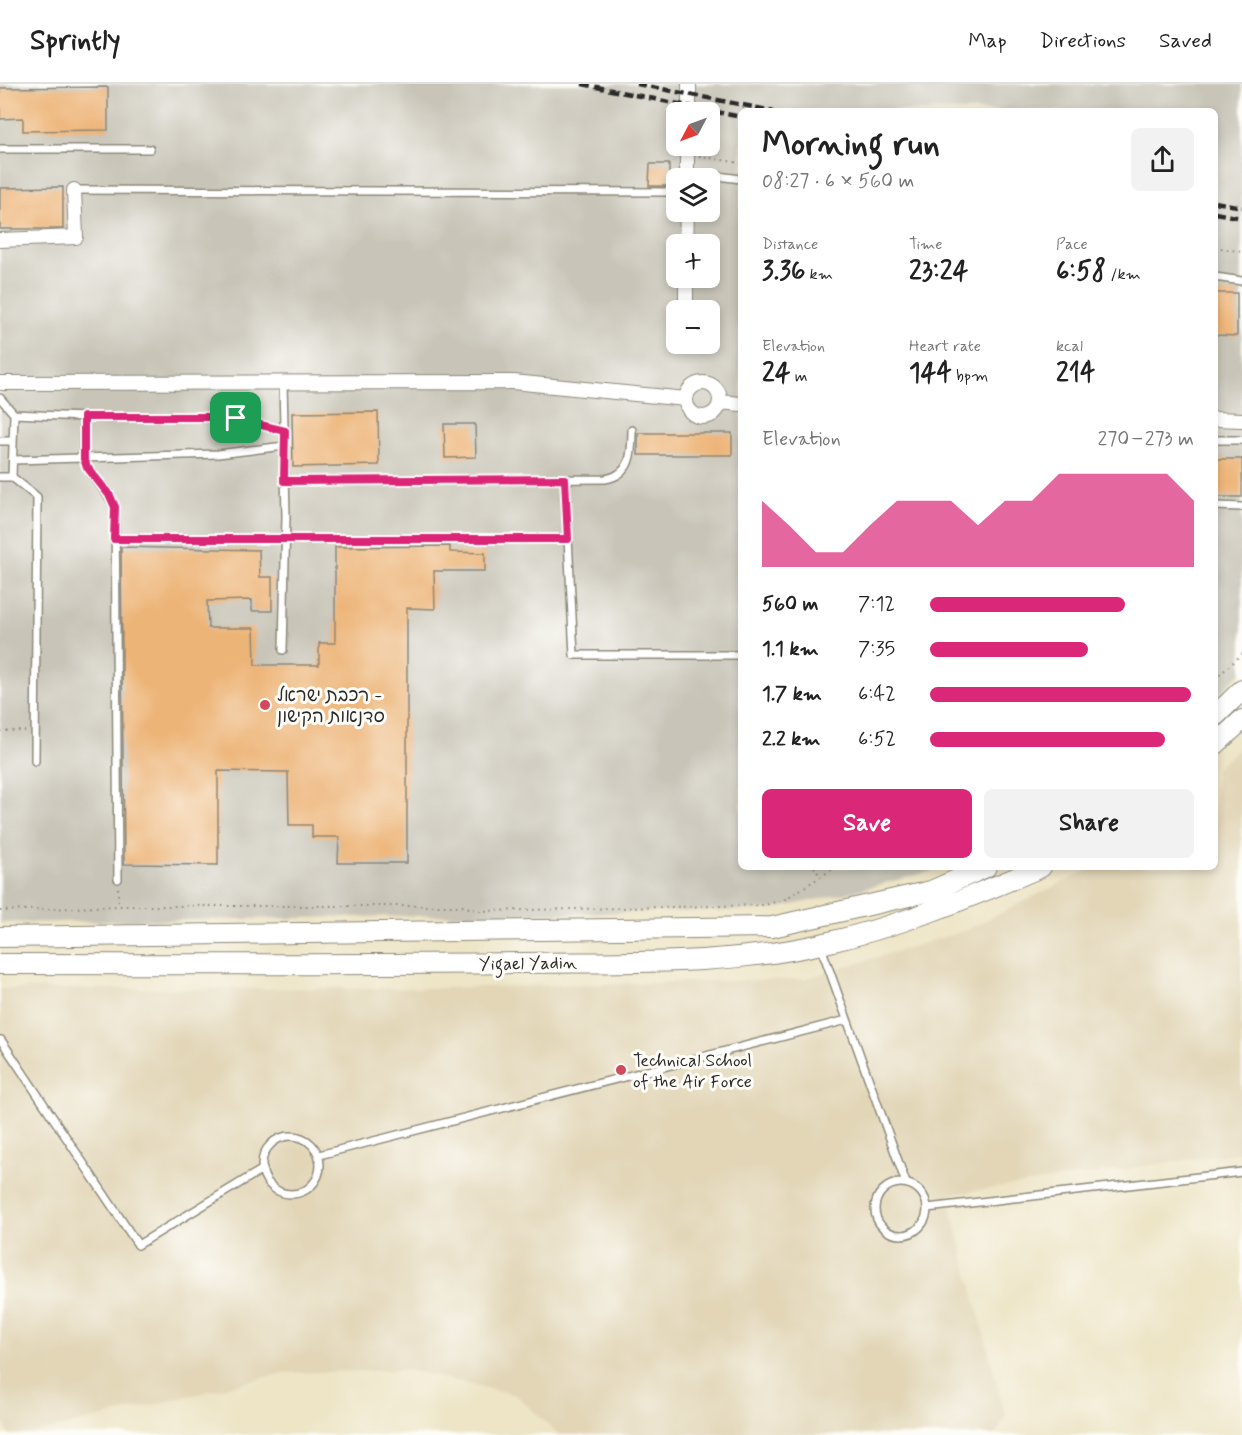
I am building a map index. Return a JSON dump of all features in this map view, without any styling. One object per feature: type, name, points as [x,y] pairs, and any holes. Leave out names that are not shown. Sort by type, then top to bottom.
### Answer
[{"type":"main road","points":[[1218,713],[1242,690]]},
{"type":"main road","points":[[1218,742],[1242,720]]},
{"type":"main road","name":"Yigael Yadin","points":[[0,937],[772,927],[931,891],[979,870]]},
{"type":"main road","name":"Yigael Yadin","points":[[0,964],[665,961],[745,957],[821,945],[940,910],[1034,870]]},
{"type":"street","points":[[689,84],[689,102]]},
{"type":"street","points":[[0,240],[76,237],[74,190]]},
{"type":"street","points":[[0,383],[513,382],[686,399]]},
{"type":"street","points":[[704,383],[716,389],[720,402],[714,414],[702,418],[690,412],[686,399],[692,387],[704,383]]},
{"type":"street","points":[[720,402],[738,404]]},
{"type":"street","points":[[1218,419],[1242,420]]},
{"type":"lane","points":[[0,149],[150,149]]},
{"type":"lane","points":[[720,176],[738,179]]},
{"type":"lane","points":[[74,190],[666,192]]},
{"type":"lane","points":[[1218,277],[1242,281]]},
{"type":"lane","points":[[283,382],[285,431],[283,650]]},
{"type":"lane","points":[[0,398],[14,414],[12,477]]},
{"type":"lane","points":[[14,414],[84,417],[229,417],[285,431]]},
{"type":"lane","points":[[84,417],[84,459],[87,467],[110,496],[115,507],[118,879]]},
{"type":"lane","points":[[284,481],[605,479],[618,476],[632,456],[632,430]]},
{"type":"lane","points":[[1218,440],[1242,440]]},
{"type":"lane","points":[[0,441],[13,441]]},
{"type":"lane","points":[[13,460],[218,454],[285,446]]},
{"type":"lane","points":[[0,477],[12,477],[37,497],[35,761]]},
{"type":"lane","points":[[565,479],[574,655],[738,656]]},
{"type":"lane","points":[[1218,506],[1242,507]]},
{"type":"lane","points":[[114,539],[568,539]]},
{"type":"lane","points":[[821,945],[906,1183]]},
{"type":"lane","points":[[318,1155],[847,1020]]},
{"type":"lane","points":[[1,1040],[138,1245],[263,1169]]},
{"type":"lane","points":[[289,1136],[307,1141],[318,1155],[319,1174],[315,1182],[299,1193],[280,1192],[266,1178],[263,1169],[266,1151],[272,1144],[289,1136]]},
{"type":"lane","points":[[927,1208],[1242,1172]]},
{"type":"lane","points":[[906,1183],[921,1192],[927,1208],[922,1224],[908,1234],[891,1233],[878,1221],[875,1205],[882,1190],[890,1185],[906,1183]]},
{"type":"path","points":[[711,156],[738,163]]},
{"type":"path","points":[[1218,248],[1242,252]]},
{"type":"path","points":[[1218,676],[1242,654]]},
{"type":"path","points":[[0,731],[34,731]]},
{"type":"path","points":[[816,870],[820,876]]},
{"type":"path","points":[[0,910],[118,906],[462,906],[480,911],[765,905],[785,898],[834,870]]},
{"type":"path","points":[[118,879],[118,906]]},
{"type":"shaded area","points":[[0,84],[1242,84],[1242,671],[1218,695],[1218,108],[738,108],[738,870],[935,870],[769,910],[0,923]]},
{"type":"shaded area","name":"Technical School of the Air Force","points":[[1242,746],[1242,1152],[948,1195],[1006,1417],[996,1435],[559,1435],[516,1395],[408,1370],[284,1373],[29,1435],[8,1435],[0,1408],[0,989],[439,988],[804,979],[964,931],[1088,870],[1218,870],[1218,766]]},
{"type":"building","points":[[108,87],[108,130],[23,131],[23,118],[0,119],[0,88]]},
{"type":"building","points":[[650,164],[669,164],[669,168],[666,168],[666,186],[649,186]]},
{"type":"building","points":[[63,187],[63,229],[0,229],[0,188]]},
{"type":"building","points":[[1218,293],[1237,293],[1237,336],[1218,335]]},
{"type":"building","points":[[378,412],[379,465],[293,467],[292,413]]},
{"type":"building","points":[[444,424],[475,424],[476,457],[445,458]]},
{"type":"building","points":[[638,433],[732,433],[732,455],[638,455]]},
{"type":"building","points":[[1218,459],[1242,459],[1242,497],[1218,497]]},
{"type":"building","name":"רכבת ישראל - סדנאות הקישון","points":[[450,546],[450,552],[485,553],[485,571],[434,571],[435,609],[407,608],[407,863],[338,863],[339,837],[312,837],[312,825],[289,825],[288,772],[218,771],[218,865],[124,864],[121,547],[259,550],[260,577],[272,577],[272,611],[252,611],[252,600],[207,601],[208,628],[254,628],[255,665],[319,665],[319,643],[335,643],[335,547]]},
{"type":"railway","points":[[582,84],[738,116]]},
{"type":"railway","points":[[637,84],[758,108]]},
{"type":"railway","points":[[1218,203],[1242,207]]},
{"type":"railway","points":[[1218,214],[1242,218]]},
{"type":"place","name":"רכבת ישראל - סדנאות הקישון","points":[[265,705]]},
{"type":"place","name":"Technical School of the Air Force","points":[[621,1070]]},
{"type":"route","points":[[84,417],[236,418],[285,431],[284,481],[565,479],[568,539],[114,539],[115,507],[110,496],[87,467],[84,459],[84,417]]}]
